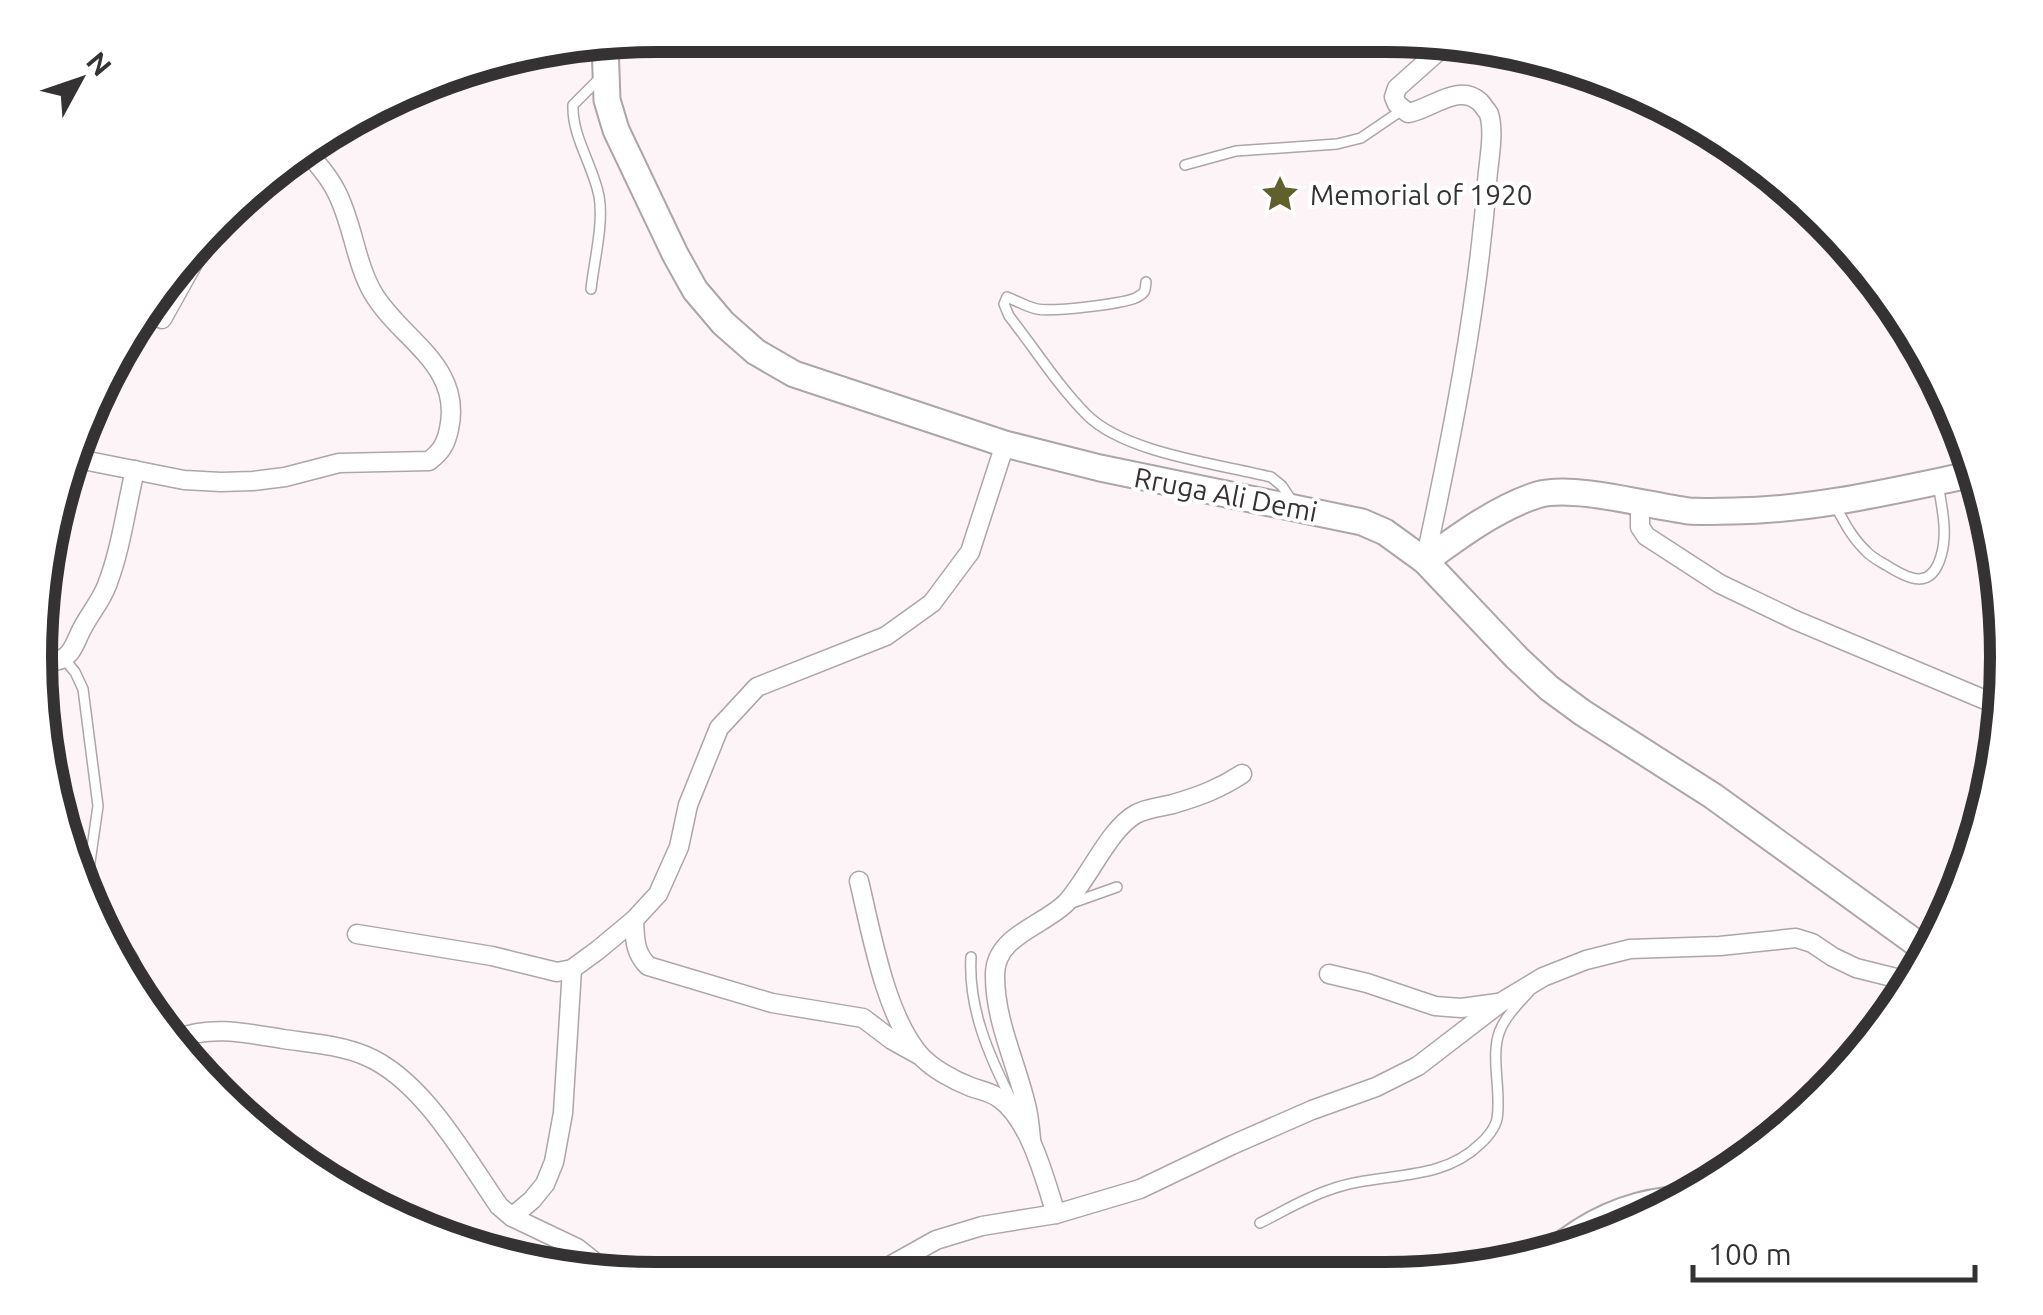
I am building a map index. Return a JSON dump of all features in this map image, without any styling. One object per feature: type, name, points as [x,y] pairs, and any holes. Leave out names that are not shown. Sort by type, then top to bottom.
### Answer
[{"type":"main road","name":"Rruga Ali Demi","points":[[605,55],[608,100],[616,130],[655,212],[695,290],[723,323],[756,352],[794,374],[1006,444],[1100,468],[1362,522],[1385,532],[1425,561],[1549,688],[1713,796],[1918,944]]},
{"type":"main road","points":[[1425,561],[1472,529],[1539,494],[1583,494],[1692,511],[1740,511],[1833,501],[1962,477]]},
{"type":"main road","points":[[1592,1225],[1642,1205]]},
{"type":"street","points":[[1425,561],[1469,330],[1482,240],[1490,133],[1488,114],[1481,102],[1470,96],[1453,96],[1416,112],[1402,110],[1394,96],[1398,88],[1434,55]]},
{"type":"street","points":[[86,460],[184,480],[253,481],[339,463],[429,461],[440,452],[452,418],[449,394],[422,347],[373,293],[337,193],[313,160]]},
{"type":"street","points":[[162,319],[180,286]]},
{"type":"street","points":[[357,934],[492,956],[557,972],[572,969],[634,920],[658,894],[670,872],[688,806],[719,728],[757,686],[886,636],[932,603],[970,552],[1006,444]]},
{"type":"street","points":[[52,659],[64,660],[98,605],[117,554],[135,470]]},
{"type":"street","points":[[1640,503],[1640,527],[1646,536],[1720,584],[1989,701]]},
{"type":"street","points":[[1056,1214],[1031,1139],[1027,1109],[1004,1034],[994,972],[1000,955],[1013,939],[1062,907],[1126,822],[1140,812],[1218,790],[1242,774]]},
{"type":"street","points":[[858,881],[892,1002],[920,1055]]},
{"type":"street","points":[[634,920],[636,948],[648,966],[772,1003],[863,1018],[941,1071],[999,1098],[1031,1139]]},
{"type":"street","points":[[897,1262],[936,1240],[982,1226],[1056,1214],[1140,1189],[1296,1117],[1376,1086],[1418,1066],[1500,1003],[1543,977],[1586,960],[1630,949],[1796,938],[1856,968],[1898,979]]},
{"type":"street","points":[[512,1217],[545,1184],[554,1162],[564,1114],[572,969]]},
{"type":"street","points":[[1329,974],[1435,1006],[1461,1008],[1500,1003]]},
{"type":"street","points":[[186,1035],[231,1030],[328,1045],[367,1056],[397,1075],[426,1104],[499,1206],[512,1217],[590,1258]]},
{"type":"lane","points":[[591,290],[599,196],[576,131],[573,106],[605,73]]},
{"type":"lane","points":[[1185,165],[1236,151],[1337,144],[1361,138],[1402,110]]},
{"type":"lane","points":[[1146,282],[1138,297],[1064,311],[1038,309],[1007,298],[1004,304],[1009,316],[1090,418],[1128,441],[1271,477],[1296,508]]},
{"type":"lane","points":[[1833,501],[1847,528],[1868,554],[1905,578],[1918,580],[1934,571],[1941,556],[1945,527],[1938,482]]},
{"type":"lane","points":[[64,660],[82,688],[98,806],[90,864]]},
{"type":"lane","points":[[1062,907],[1116,887]]},
{"type":"lane","points":[[971,957],[972,993],[986,1046],[1031,1139]]},
{"type":"lane","points":[[1260,1223],[1329,1190],[1443,1168],[1466,1157],[1486,1139],[1497,1122],[1494,1046],[1499,1030],[1543,977]]},
{"type":"place","name":"Memorial of 1920","points":[[1280,194]]}]
